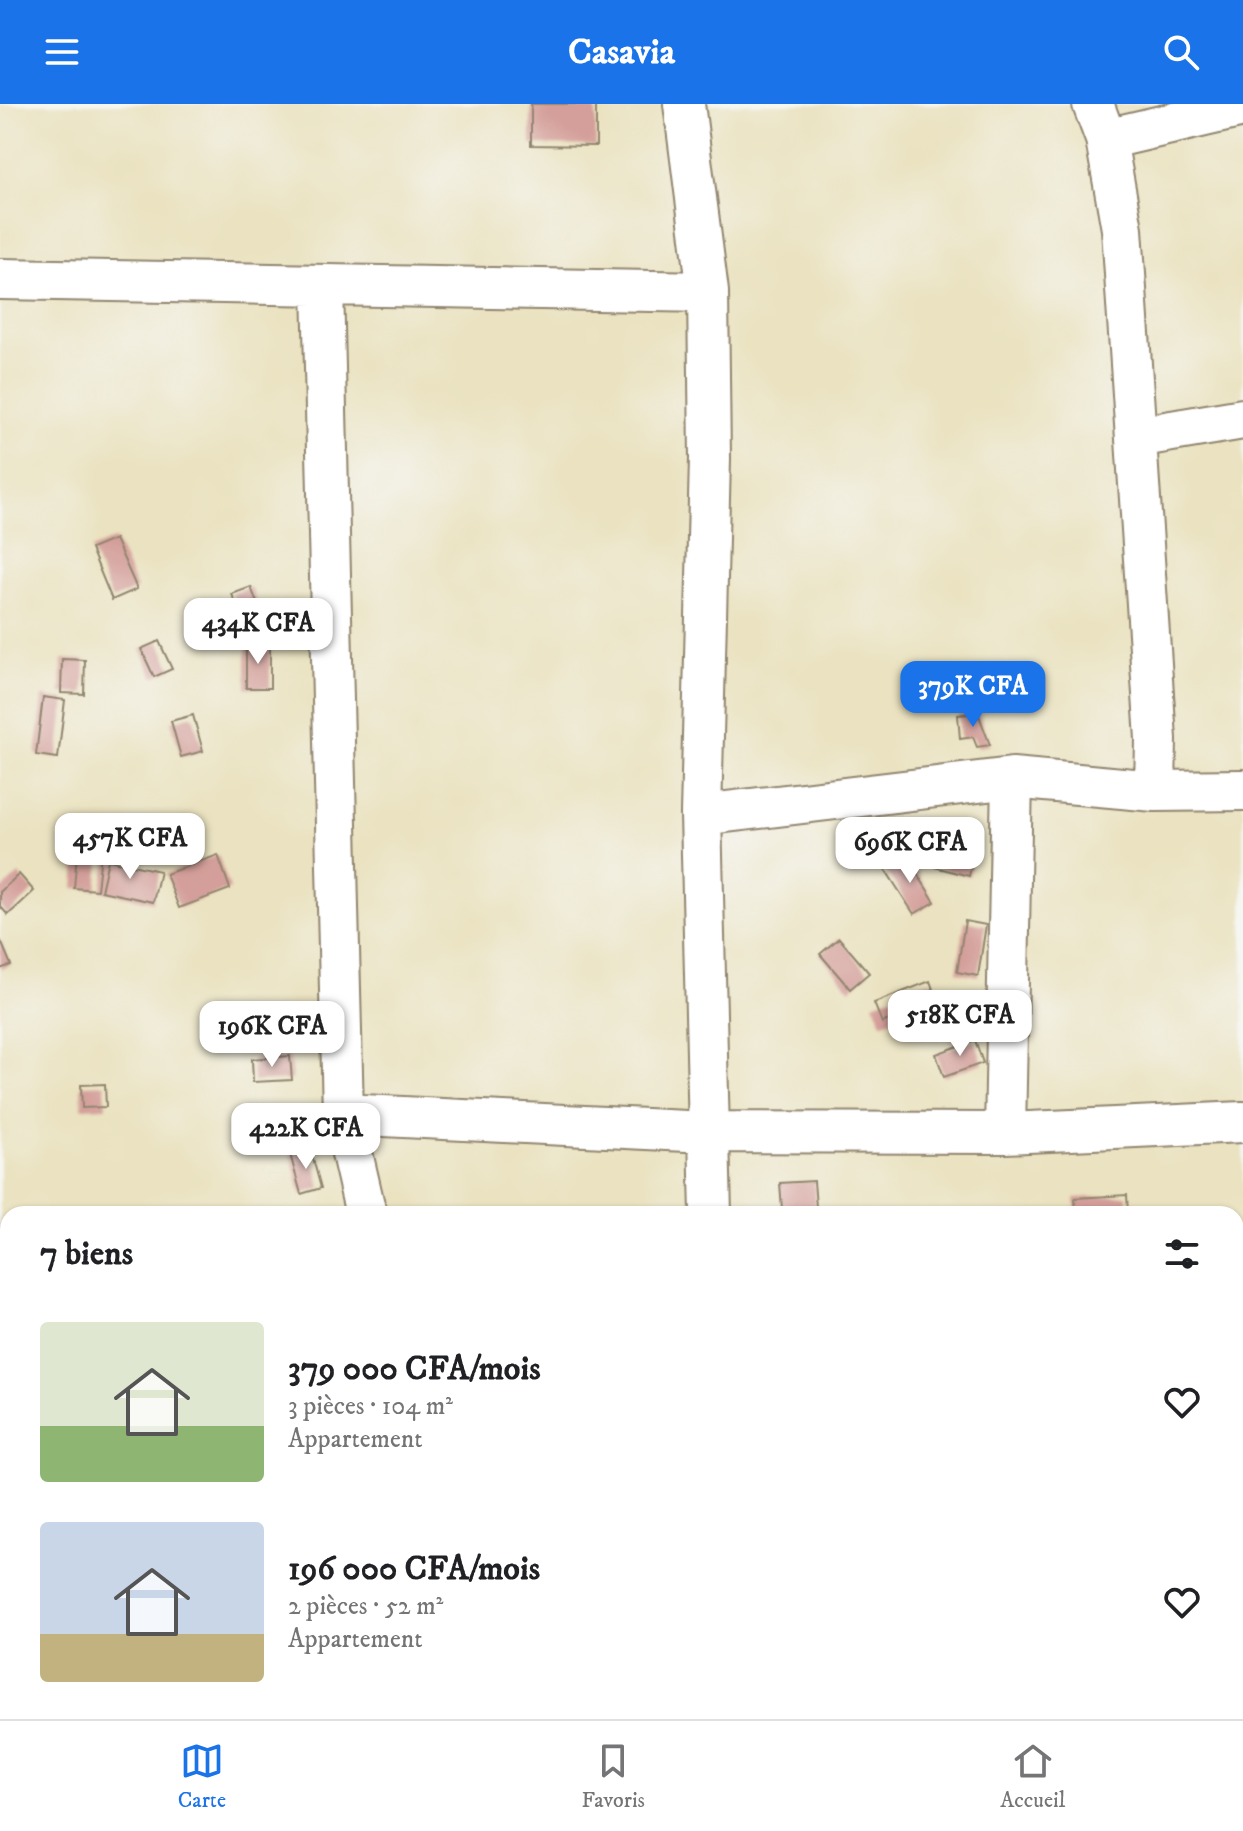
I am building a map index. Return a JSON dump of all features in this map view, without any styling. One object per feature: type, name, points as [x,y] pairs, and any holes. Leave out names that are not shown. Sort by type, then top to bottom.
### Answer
[{"type":"street","points":[[684,104],[708,292],[710,459],[701,815],[711,1206]]},
{"type":"street","points":[[1155,791],[1156,739],[1122,229],[1099,122],[1243,107]]},
{"type":"street","points":[[0,279],[708,292]]},
{"type":"street","points":[[323,285],[343,1114],[364,1206]]},
{"type":"street","points":[[1136,437],[1243,419]]},
{"type":"street","points":[[701,815],[1012,778],[1155,791],[1243,790]]},
{"type":"street","points":[[1005,1133],[1012,778]]},
{"type":"street","points":[[343,1114],[707,1132],[1005,1133],[1243,1122]]},
{"type":"building","points":[[531,104],[596,104],[596,146],[531,145]]},
{"type":"building","points":[[115,539],[137,589],[112,600],[91,549]]},
{"type":"building","points":[[251,587],[264,622],[245,629],[232,594]]},
{"type":"building","points":[[159,641],[172,669],[154,677],[141,649]]},
{"type":"building","points":[[246,645],[270,645],[270,688],[246,688]]},
{"type":"building","points":[[62,659],[85,660],[84,694],[61,693]]},
{"type":"building","points":[[43,697],[65,700],[58,758],[36,755]]},
{"type":"building","points":[[978,713],[990,745],[977,747],[973,737],[960,739],[958,715]]},
{"type":"building","points":[[193,715],[203,751],[181,757],[171,721]]},
{"type":"building","points":[[940,845],[974,853],[969,876],[935,867]]},
{"type":"building","points":[[77,852],[101,854],[97,890],[74,888]]},
{"type":"building","points":[[218,855],[230,889],[179,908],[166,874]]},
{"type":"building","points":[[906,856],[935,902],[914,914],[885,869]]},
{"type":"building","points":[[108,860],[160,871],[153,902],[101,891]]},
{"type":"building","points":[[19,874],[34,891],[8,915],[0,906],[0,892]]},
{"type":"building","points":[[965,921],[986,925],[978,976],[957,972]]},
{"type":"building","points":[[839,938],[869,973],[850,989],[820,954]]},
{"type":"building","points":[[0,939],[11,965],[0,969]]},
{"type":"building","points":[[930,981],[937,1000],[882,1023],[874,1003]]},
{"type":"building","points":[[975,1040],[983,1063],[944,1077],[936,1054]]},
{"type":"building","points":[[290,1056],[292,1080],[253,1082],[252,1059]]},
{"type":"building","points":[[105,1084],[106,1107],[82,1108],[81,1085]]},
{"type":"building","points":[[310,1148],[321,1188],[301,1194],[290,1154]]},
{"type":"building","points":[[814,1181],[816,1206],[782,1206],[780,1183]]},
{"type":"building","points":[[1127,1195],[1128,1206],[1076,1206],[1075,1198]]}]
